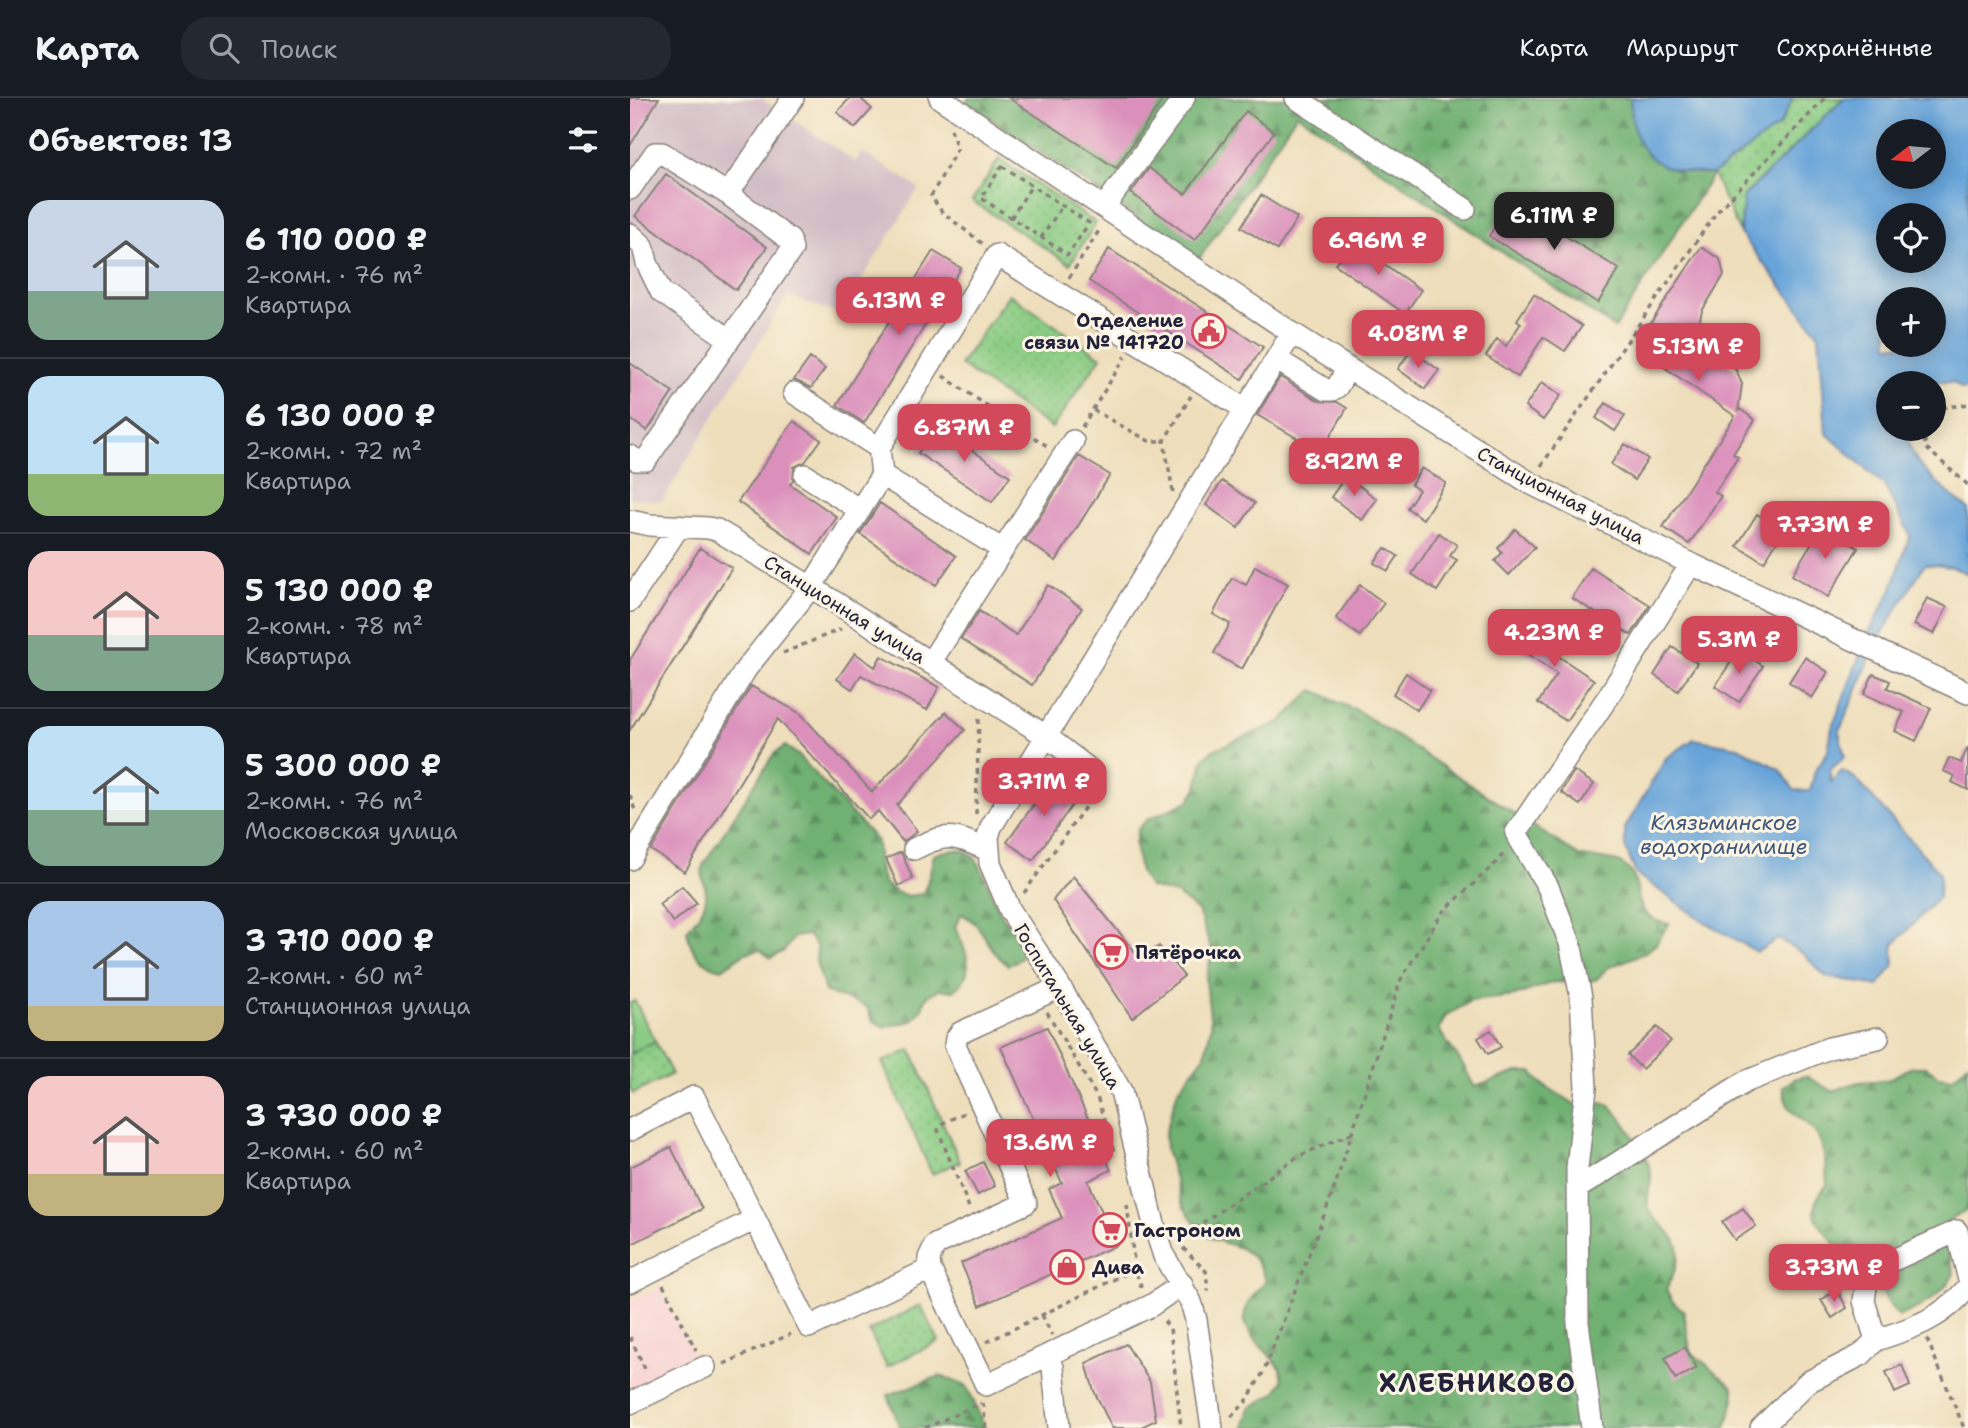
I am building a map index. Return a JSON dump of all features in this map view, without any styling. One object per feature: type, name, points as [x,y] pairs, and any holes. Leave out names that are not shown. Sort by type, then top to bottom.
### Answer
[{"type":"street","points":[[728,194],[793,98]]},
{"type":"street","points":[[1107,210],[1184,98]]},
{"type":"street","points":[[1296,98],[1465,209]]},
{"type":"street","name":"Станционная улица","points":[[941,99],[1292,333],[1531,483],[1691,564],[1968,693]]},
{"type":"street","points":[[630,189],[654,153],[662,153],[728,194],[790,240],[792,248],[646,460],[636,460],[630,456]]},
{"type":"street","points":[[630,234],[643,246],[647,263],[661,292],[729,339]]},
{"type":"street","points":[[630,859],[746,669],[811,587],[882,475],[879,448],[997,255],[1199,383],[1245,409]]},
{"type":"street","points":[[1046,736],[1292,333]]},
{"type":"street","points":[[1276,359],[1326,390],[1337,387],[1348,368]]},
{"type":"street","points":[[794,393],[879,448]]},
{"type":"street","points":[[930,663],[1068,449]]},
{"type":"street","points":[[805,475],[860,510]]},
{"type":"street","points":[[882,475],[1003,550]]},
{"type":"street","name":"Станционная улица","points":[[630,521],[650,526],[717,530],[1046,736],[1089,769]]},
{"type":"street","points":[[630,601],[678,528]]},
{"type":"street","points":[[1592,1428],[1578,1323],[1577,1168],[1586,1088],[1581,997],[1566,932],[1548,887],[1516,833],[1606,700],[1691,564]]},
{"type":"street","name":"Госпитальная улица","points":[[1046,736],[991,827],[988,850],[995,876],[1010,910],[1060,987],[1121,1091],[1164,1256],[1191,1302],[1219,1425]]},
{"type":"street","points":[[914,849],[933,839],[955,836],[988,850]]},
{"type":"street","points":[[1060,987],[960,1033],[956,1039],[956,1045],[1026,1203],[935,1245],[929,1258],[930,1269],[986,1385],[1152,1305],[1182,1284]]},
{"type":"street","points":[[1578,1188],[1745,1082],[1829,1048],[1878,1038]]},
{"type":"street","points":[[630,1130],[694,1097],[809,1326],[930,1269]]},
{"type":"street","points":[[630,1282],[755,1219]]},
{"type":"street","points":[[1876,1339],[1864,1301],[1867,1279],[1887,1263],[1963,1228],[1968,1276]]},
{"type":"street","points":[[1761,1428],[1808,1382],[1861,1355],[1876,1339],[1921,1324],[1954,1305],[1968,1287]]},
{"type":"street","points":[[1048,1355],[1053,1367],[1059,1428]]},
{"type":"street","points":[[630,1403],[705,1367]]},
{"type":"path","points":[[1531,483],[1716,213],[1825,98]]},
{"type":"path","points":[[941,99],[957,149],[931,196],[942,212],[997,255]]},
{"type":"path","points":[[1002,166],[1032,185],[1089,223],[1068,255],[981,198],[1002,166]]},
{"type":"path","points":[[1011,218],[1032,185]]},
{"type":"path","points":[[1041,238],[1062,206]]},
{"type":"path","points":[[1059,293],[1107,210]]},
{"type":"path","points":[[929,367],[1068,449],[1135,342]]},
{"type":"path","points":[[1178,520],[1164,441],[1199,383]]},
{"type":"path","points":[[1946,407],[1968,404]]},
{"type":"path","points":[[1093,410],[1149,441],[1164,441]]},
{"type":"path","points":[[1925,441],[1925,447],[1968,485]]},
{"type":"path","points":[[781,654],[862,620]]},
{"type":"path","points":[[980,695],[975,811],[988,850]]},
{"type":"path","points":[[1022,896],[1090,800],[1092,782],[1089,769]]},
{"type":"path","points":[[1219,1425],[1246,1402],[1264,1371],[1333,1192],[1401,979],[1443,912],[1499,860],[1516,833]]},
{"type":"path","points":[[1037,997],[1055,1022],[1097,1097],[1119,1168]]},
{"type":"path","points":[[943,1124],[938,1135],[976,1226]]},
{"type":"path","points":[[1176,1241],[1298,1156],[1352,1133]]},
{"type":"path","points":[[1128,1204],[1135,1269],[1144,1295],[1170,1328],[1181,1428]]},
{"type":"path","points":[[655,1269],[705,1367],[721,1365],[809,1326]]},
{"type":"path","points":[[970,1350],[1135,1269]]},
{"type":"path","points":[[1921,1324],[1964,1428]]},
{"type":"path","points":[[630,1337],[648,1375],[639,1380]]},
{"type":"path","points":[[925,1428],[983,1402],[986,1428]]},
{"type":"path","points":[[943,1420],[945,1428]]},
{"type":"shaded area","points":[[630,98],[761,98],[855,162],[862,152],[919,188],[840,314],[787,296],[662,501],[630,498]]},
{"type":"shaded area","points":[[660,1287],[695,1359],[630,1389],[630,1301]]},
{"type":"green space","points":[[969,98],[1630,98],[1634,131],[1675,171],[1713,174],[1615,328],[1297,114],[1199,259],[966,102]]},
{"type":"green space","points":[[1793,98],[1844,98],[1744,196],[1740,233],[1713,174],[1780,125]]},
{"type":"green space","points":[[999,159],[1096,223],[1070,264],[972,201]]},
{"type":"green space","points":[[1009,294],[1101,357],[1052,428],[960,365]]},
{"type":"green space","points":[[1313,690],[1355,709],[1579,856],[1612,860],[1622,864],[1634,879],[1641,906],[1646,914],[1669,924],[1655,945],[1644,953],[1607,968],[1597,979],[1583,983],[1554,982],[1514,996],[1471,1001],[1446,1016],[1439,1029],[1475,1087],[1517,1072],[1532,1072],[1546,1087],[1577,1106],[1604,1103],[1617,1113],[1639,1145],[1649,1166],[1649,1209],[1654,1218],[1672,1235],[1679,1249],[1677,1264],[1666,1290],[1673,1302],[1684,1311],[1690,1351],[1733,1387],[1734,1400],[1726,1428],[1244,1428],[1250,1408],[1275,1393],[1283,1381],[1279,1367],[1253,1337],[1245,1321],[1248,1303],[1266,1280],[1251,1255],[1240,1248],[1213,1239],[1200,1230],[1183,1206],[1166,1149],[1165,1134],[1178,1090],[1205,1055],[1211,1026],[1206,980],[1212,951],[1198,911],[1176,894],[1149,887],[1140,873],[1135,844],[1138,829],[1148,819],[1189,801],[1197,787],[1203,759],[1213,750],[1280,722]]},
{"type":"green space","points":[[785,746],[797,754],[877,841],[879,869],[884,883],[895,892],[908,896],[922,894],[934,855],[950,850],[971,855],[983,872],[1000,913],[1024,944],[1021,958],[1008,965],[975,924],[961,914],[955,927],[968,960],[966,976],[954,991],[940,989],[927,997],[912,1021],[884,1027],[872,1020],[867,1007],[825,991],[816,962],[817,947],[808,935],[794,937],[784,951],[771,958],[760,950],[745,953],[722,969],[702,961],[691,946],[687,931],[706,899],[703,865],[774,754]]},
{"type":"green space","points":[[635,1001],[655,1041],[630,1054],[630,1003]]},
{"type":"green space","points":[[655,1041],[672,1074],[633,1094],[630,1088],[630,1054]]},
{"type":"green space","points":[[911,1050],[960,1162],[932,1174],[882,1062]]},
{"type":"green space","points":[[1968,1063],[1968,1210],[1953,1218],[1943,1228],[1954,1274],[1930,1300],[1899,1316],[1870,1270],[1843,1253],[1817,1220],[1816,1200],[1827,1185],[1823,1150],[1814,1131],[1790,1109],[1783,1087],[1794,1079],[1806,1076],[1832,1091],[1859,1082],[1887,1080],[1912,1067],[1926,1067],[1939,1076],[1953,1078]]},
{"type":"green space","points":[[920,1305],[939,1341],[887,1367],[869,1331]]},
{"type":"green space","points":[[940,1376],[967,1386],[985,1428],[900,1428],[888,1395]]},
{"type":"water","points":[[1630,98],[1793,98],[1780,125],[1713,174],[1677,170],[1647,154],[1640,145],[1634,128]]},
{"type":"water","name":"Клязьминское водохранилище","points":[[1844,98],[1968,98],[1968,388],[1962,389],[1953,382],[1946,382],[1946,371],[1876,371],[1876,441],[1909,441],[1919,464],[1968,509],[1968,574],[1952,567],[1925,564],[1877,642],[1839,732],[1845,757],[1830,770],[1831,782],[1842,771],[1855,778],[1940,873],[1939,897],[1893,945],[1894,965],[1878,986],[1825,976],[1802,953],[1778,939],[1757,952],[1705,922],[1636,874],[1625,846],[1625,828],[1666,758],[1694,739],[1738,747],[1781,770],[1794,790],[1810,791],[1815,771],[1828,751],[1832,728],[1867,636],[1891,591],[1910,535],[1884,485],[1826,433],[1819,335],[1740,233],[1744,196]]},
{"type":"building","points":[[630,98],[659,98],[630,146]]},
{"type":"building","points":[[850,98],[860,98],[872,109],[855,128],[837,112]]},
{"type":"building","points":[[1009,98],[1164,98],[1116,168]]},
{"type":"building","points":[[1246,111],[1274,132],[1195,240],[1131,193],[1149,168],[1185,194]]},
{"type":"building","points":[[666,174],[767,247],[736,290],[635,216]]},
{"type":"building","points":[[1261,195],[1297,218],[1277,250],[1241,227]]},
{"type":"building","points":[[1510,202],[1619,269],[1598,303],[1489,236]]},
{"type":"building","points":[[1353,239],[1421,290],[1405,314],[1335,264]]},
{"type":"building","points":[[1701,247],[1720,259],[1724,275],[1702,311],[1698,328],[1709,350],[1736,370],[1742,384],[1738,412],[1740,409],[1755,420],[1733,454],[1738,457],[1715,492],[1721,496],[1689,544],[1663,527],[1735,416],[1635,347]]},
{"type":"building","points":[[1109,249],[1263,347],[1242,379],[1089,281]]},
{"type":"building","points":[[933,251],[961,268],[864,423],[837,405]]},
{"type":"building","points":[[1534,294],[1582,326],[1565,351],[1543,337],[1518,377],[1486,356],[1497,339],[1506,346],[1521,323],[1517,320]]},
{"type":"building","points":[[1411,350],[1439,370],[1425,389],[1398,369]]},
{"type":"building","points":[[810,358],[825,369],[811,388],[794,380]]},
{"type":"building","points":[[630,363],[673,392],[647,431],[630,419]]},
{"type":"building","points":[[1280,377],[1319,401],[1337,402],[1347,408],[1321,452],[1257,415]]},
{"type":"building","points":[[1542,382],[1561,395],[1543,420],[1525,407]]},
{"type":"building","points":[[1606,403],[1625,416],[1615,431],[1596,418]]},
{"type":"building","points":[[794,421],[821,440],[805,462],[794,467],[790,484],[837,517],[812,554],[738,502]]},
{"type":"building","points":[[936,426],[1010,476],[992,502],[918,453]]},
{"type":"building","points":[[1625,444],[1648,459],[1634,480],[1611,464]]},
{"type":"building","points":[[1079,456],[1110,475],[1056,561],[1025,540]]},
{"type":"building","points":[[1422,468],[1446,483],[1423,519],[1407,508],[1419,490],[1411,485]]},
{"type":"building","points":[[1346,476],[1377,499],[1362,520],[1331,497]]},
{"type":"building","points":[[1222,481],[1255,503],[1238,528],[1206,505]]},
{"type":"building","points":[[880,503],[956,556],[936,585],[860,534]]},
{"type":"building","points":[[1757,514],[1784,530],[1764,562],[1737,546]]},
{"type":"building","points":[[1822,526],[1858,548],[1828,597],[1792,575]]},
{"type":"building","points":[[1515,529],[1535,547],[1509,575],[1495,561],[1502,553],[1498,548]]},
{"type":"building","points":[[1439,533],[1457,545],[1450,556],[1457,560],[1437,591],[1412,574]]},
{"type":"building","points":[[700,548],[732,568],[630,730],[630,660]]},
{"type":"building","points":[[1385,548],[1398,556],[1388,571],[1374,563]]},
{"type":"building","points":[[1255,566],[1288,584],[1242,669],[1214,653],[1230,624],[1213,614],[1232,578],[1246,585]]},
{"type":"building","points":[[1591,568],[1650,605],[1631,635],[1572,598]]},
{"type":"building","points":[[1048,585],[1082,608],[1032,685],[961,639],[979,611],[1016,635]]},
{"type":"building","points":[[1360,585],[1384,603],[1360,636],[1336,618]]},
{"type":"building","points":[[1927,598],[1947,607],[1934,634],[1914,625]]},
{"type":"building","points":[[1533,615],[1560,634],[1549,650],[1594,680],[1566,721],[1538,703],[1557,674],[1513,644]]},
{"type":"building","points":[[1672,647],[1697,663],[1678,691],[1654,675]]},
{"type":"building","points":[[1739,650],[1763,666],[1739,702],[1715,686]]},
{"type":"building","points":[[855,653],[875,667],[881,656],[939,687],[927,710],[861,675],[852,689],[837,679]]},
{"type":"building","points":[[1805,657],[1828,672],[1812,698],[1789,682]]},
{"type":"building","points":[[1406,673],[1430,690],[1417,710],[1393,694]]},
{"type":"building","points":[[1873,674],[1890,681],[1887,688],[1931,708],[1916,741],[1895,731],[1904,712],[1864,694]]},
{"type":"building","points":[[751,686],[801,714],[872,792],[946,712],[965,730],[897,805],[917,831],[903,842],[878,811],[869,819],[778,719],[685,872],[651,850]]},
{"type":"building","points":[[1968,747],[1968,790],[1952,782],[1955,776],[1943,771],[1949,758],[1961,763]]},
{"type":"building","points":[[1574,771],[1594,784],[1580,805],[1561,792]]},
{"type":"building","points":[[1054,776],[1080,794],[1033,860],[1007,842]]},
{"type":"building","points":[[901,852],[913,879],[898,886],[886,859]]},
{"type":"building","name":"Пятёрочка","points":[[1073,876],[1140,958],[1159,946],[1184,976],[1132,1018],[1053,900]]},
{"type":"building","points":[[682,886],[697,903],[673,922],[659,904]]},
{"type":"building","points":[[1047,1027],[1111,1170],[1088,1181],[1117,1245],[980,1306],[961,1263],[1062,1218],[1049,1189],[1062,1183],[1001,1047]]},
{"type":"building","points":[[1657,1027],[1671,1041],[1642,1069],[1628,1055]]},
{"type":"building","points":[[1491,1030],[1501,1047],[1488,1054],[1478,1038]]},
{"type":"building","points":[[671,1147],[702,1209],[630,1245],[630,1167]]},
{"type":"building","points":[[983,1162],[995,1186],[978,1195],[965,1171]]},
{"type":"building","points":[[1743,1208],[1756,1226],[1735,1240],[1722,1222]]},
{"type":"building","points":[[1837,1290],[1847,1308],[1832,1318],[1821,1300]]},
{"type":"building","points":[[1126,1344],[1150,1382],[1156,1420],[1139,1428],[1112,1428],[1094,1391],[1086,1363]]},
{"type":"building","points":[[1685,1347],[1697,1368],[1675,1379],[1665,1358]]},
{"type":"building","points":[[1902,1365],[1910,1386],[1895,1393],[1886,1372]]},
{"type":"place","name":"Отделение связи № 141720","points":[[1209,331]]},
{"type":"place","name":"Пятёрочка","points":[[1111,952]]},
{"type":"place","name":"Гастроном","points":[[1110,1230]]},
{"type":"place","name":"Дива","points":[[1067,1267]]},
{"type":"district","name":"ХЛЕБНИКОВО","points":[[1478,1383]]}]
